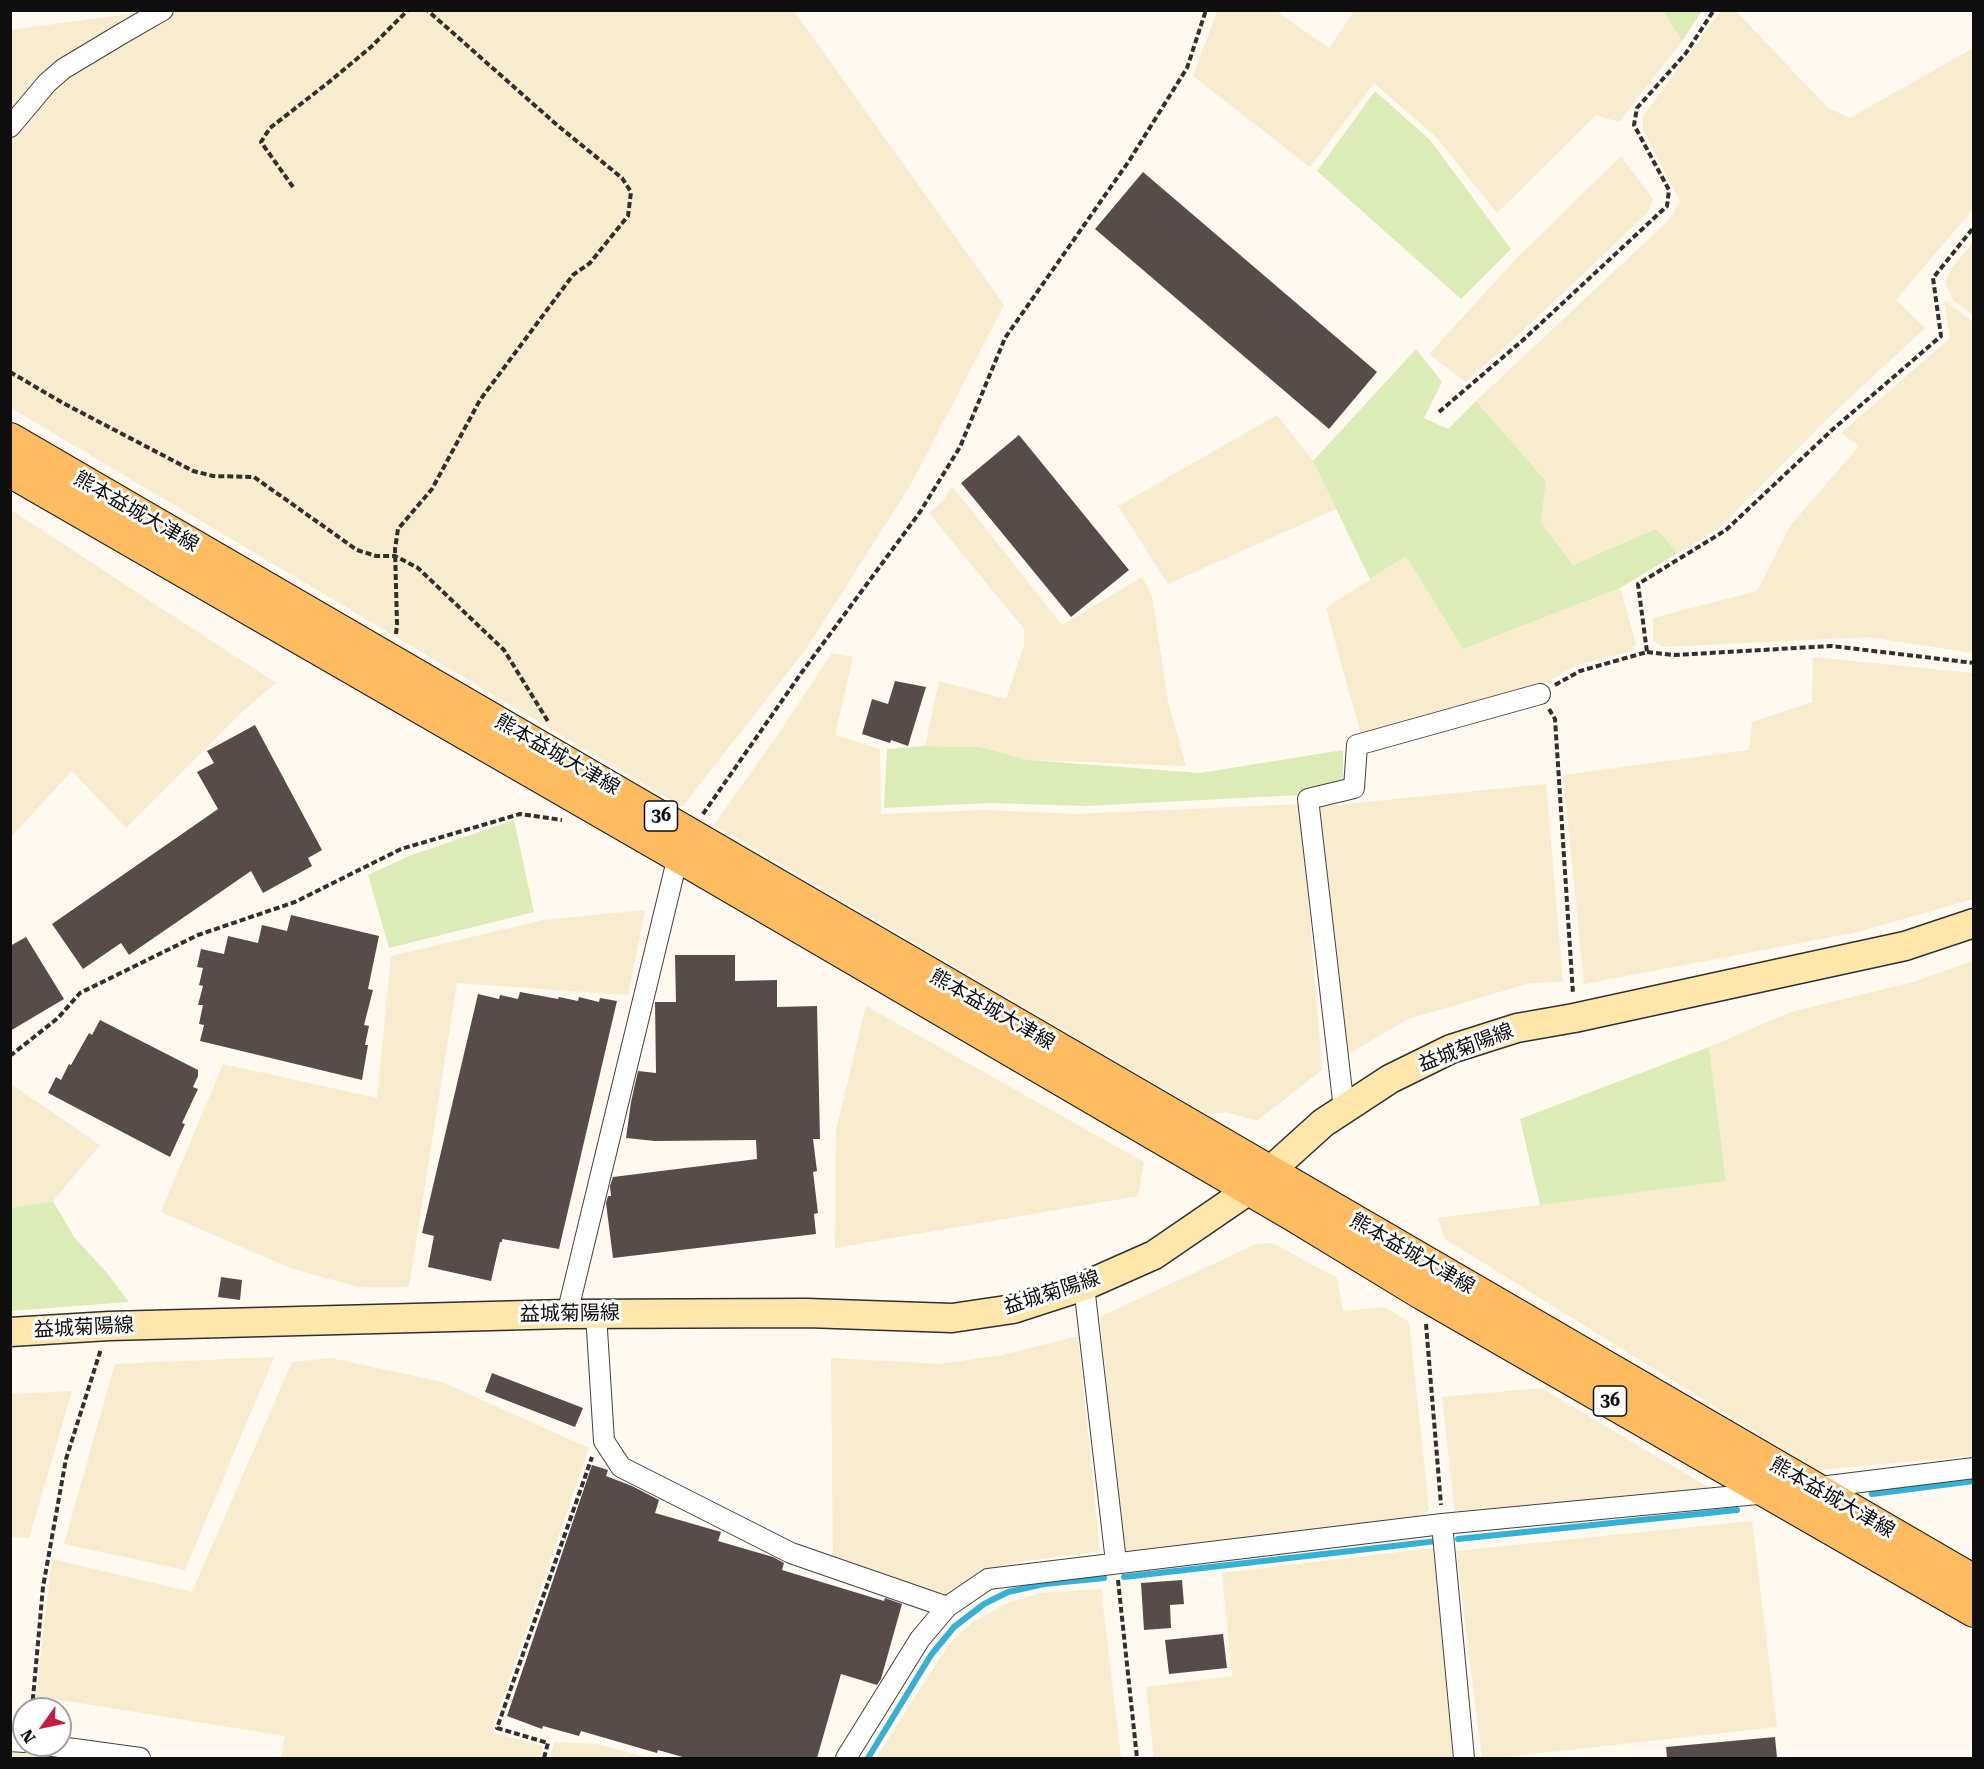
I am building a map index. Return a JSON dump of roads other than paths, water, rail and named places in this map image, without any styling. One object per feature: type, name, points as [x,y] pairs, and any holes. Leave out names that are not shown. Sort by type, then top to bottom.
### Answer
[{"type":"main road","name":"熊本益城大津線","points":[[10,439],[391,659],[684,844]]},
{"type":"main road","name":"熊本益城大津線","points":[[10,471],[684,844],[1260,1181],[1814,1487],[1974,1581]]},
{"type":"main road","name":"益城菊陽線","points":[[10,1332],[109,1326],[567,1314],[807,1313],[952,1318],[1013,1309],[1084,1286],[1154,1255],[1260,1181],[1323,1123],[1389,1079],[1451,1049],[1516,1028],[1574,1018],[1905,945],[1974,923]]},
{"type":"main road","name":"熊本益城大津線","points":[[1260,1181],[1424,1294],[1974,1611]]},
{"type":"street","points":[[10,127],[47,83],[63,69],[163,10]]},
{"type":"street","points":[[1344,1109],[1308,799],[1354,788],[1357,744],[1540,694]]},
{"type":"street","points":[[567,1314],[684,844]]},
{"type":"street","points":[[1084,1286],[1116,1562]]},
{"type":"street","points":[[596,1314],[603,1441],[621,1467],[791,1553],[947,1606]]},
{"type":"street","points":[[846,1758],[920,1639],[947,1606],[988,1579],[1442,1524],[1770,1493],[1974,1468]]},
{"type":"street","points":[[1442,1524],[1464,1758]]},
{"type":"street","points":[[72,1749],[140,1758]]},
{"type":"waterway","points":[[1872,1494],[1974,1481]]},
{"type":"waterway","points":[[1458,1539],[1737,1510]]},
{"type":"waterway","points":[[1124,1577],[1437,1541]]},
{"type":"waterway","points":[[868,1758],[931,1655],[954,1627],[984,1604],[1008,1592],[1044,1584],[1104,1578]]}]
